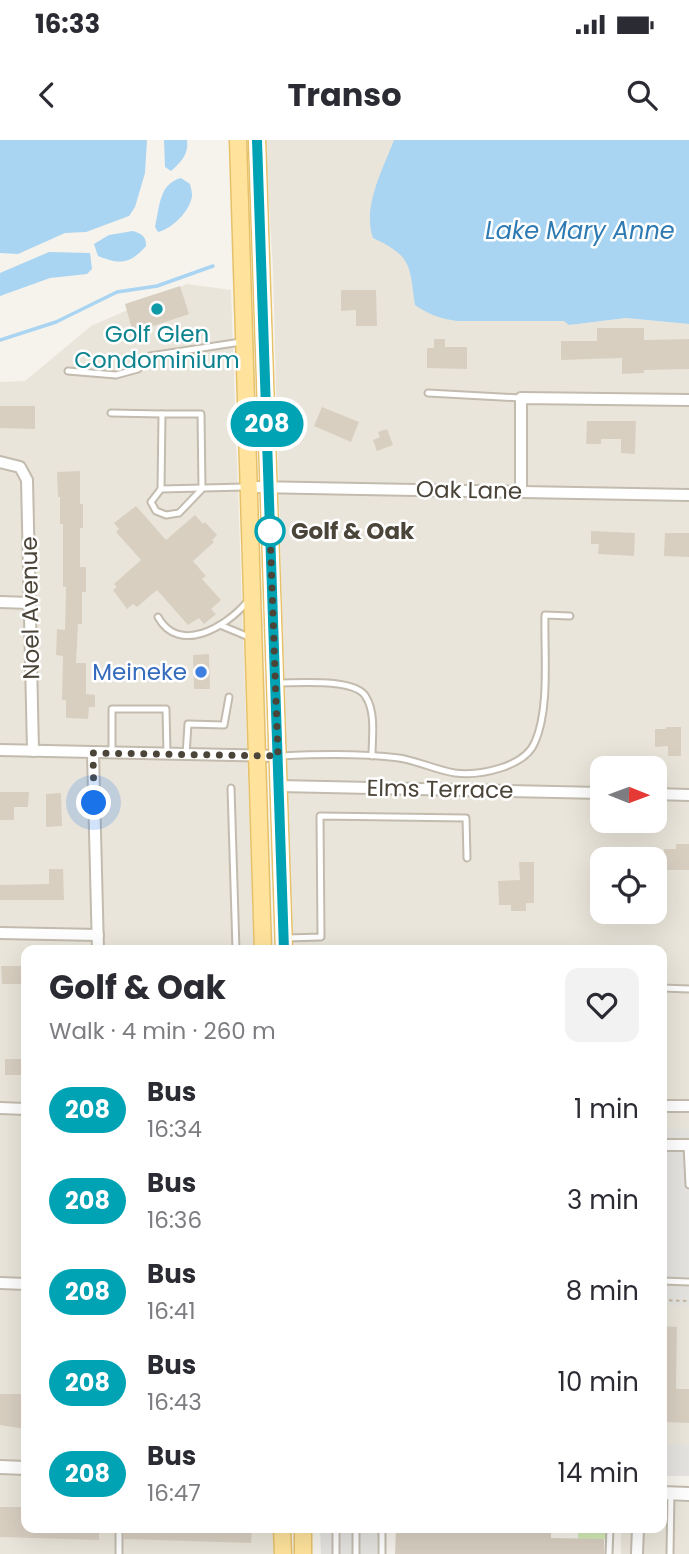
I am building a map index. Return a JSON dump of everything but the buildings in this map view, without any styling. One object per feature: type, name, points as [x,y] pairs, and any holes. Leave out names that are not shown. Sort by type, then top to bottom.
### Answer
[{"type":"main road","points":[[238,140],[263,945]]},
{"type":"main road","points":[[257,140],[284,944]]},
{"type":"main road","points":[[282,1533],[283,1554]]},
{"type":"main road","points":[[303,1533],[303,1554]]},
{"type":"street","points":[[521,491],[521,398],[689,400]]},
{"type":"street","name":"Noel Avenue","points":[[0,462],[20,467],[27,480],[33,751]]},
{"type":"street","name":"Oak Lane","points":[[248,487],[689,495]]},
{"type":"street","points":[[0,602],[30,603]]},
{"type":"street","points":[[0,750],[278,756]]},
{"type":"street","points":[[93,753],[98,945]]},
{"type":"street","name":"Elms Terrace","points":[[279,786],[590,793]]},
{"type":"street","points":[[667,794],[689,795]]},
{"type":"street","points":[[0,933],[98,935]]},
{"type":"street","points":[[667,1106],[689,1106]]},
{"type":"street","points":[[0,1108],[21,1109]]},
{"type":"street","points":[[667,1145],[688,1146]]},
{"type":"street","points":[[0,1283],[21,1284]]},
{"type":"street","points":[[0,1467],[21,1468]]},
{"type":"street","points":[[667,1493],[689,1494]]},
{"type":"street","points":[[637,1554],[638,1533]]},
{"type":"lane","points":[[68,371],[116,375],[138,369],[150,356],[244,341]]},
{"type":"lane","points":[[428,393],[521,398]]},
{"type":"lane","points":[[111,414],[162,414],[201,414],[202,489],[179,513],[166,515],[156,512],[151,502],[161,489],[162,414]]},
{"type":"lane","points":[[161,489],[248,487]]},
{"type":"lane","points":[[158,617],[165,629],[174,634],[202,635],[211,632],[236,614],[252,596]]},
{"type":"lane","points":[[278,756],[401,758],[456,773],[484,772],[513,765],[534,746],[543,719],[545,615],[570,616]]},
{"type":"lane","points":[[220,625],[253,639]]},
{"type":"lane","points":[[275,683],[343,684],[360,689],[367,698],[372,720],[372,756]]},
{"type":"lane","points":[[186,755],[188,724],[224,725],[229,697]]},
{"type":"lane","points":[[112,753],[112,709],[166,709],[167,755]]},
{"type":"lane","points":[[231,788],[236,945]]},
{"type":"lane","points":[[284,944],[321,937],[320,816],[466,818],[467,858]]},
{"type":"lane","points":[[667,988],[689,989]]},
{"type":"lane","points":[[688,1146],[689,1185]]},
{"type":"lane","points":[[667,1281],[689,1282]]},
{"type":"lane","points":[[667,1508],[670,1554]]},
{"type":"lane","points":[[119,1533],[119,1554]]},
{"type":"lane","points":[[336,1533],[336,1554]]},
{"type":"lane","points":[[356,1533],[356,1554]]},
{"type":"lane","points":[[382,1533],[382,1554]]},
{"type":"lane","points":[[609,1554],[610,1533]]},
{"type":"path","points":[[667,1300],[689,1301]]},
{"type":"shaded area","points":[[265,140],[394,140],[373,197],[373,238],[394,248],[409,263],[415,305],[433,313],[565,321],[569,325],[626,318],[689,324],[689,1475],[667,1475],[667,945],[291,945],[273,270]]},
{"type":"shaded area","points":[[187,284],[231,290],[254,945],[21,945],[21,1533],[274,1533],[275,1554],[0,1554],[0,382],[25,381],[91,326]]},
{"type":"shaded area","points":[[667,1129],[689,1129],[689,1305],[667,1305]]},
{"type":"shaded area","points":[[667,1444],[689,1445],[689,1476],[667,1476]]},
{"type":"shaded area","points":[[667,1502],[689,1502],[689,1554],[621,1554],[621,1533],[667,1533]]},
{"type":"shaded area","points":[[320,1533],[378,1533],[377,1554],[321,1554]]},
{"type":"green space","points":[[578,1533],[606,1533],[606,1539],[578,1539]]},
{"type":"water","points":[[0,140],[147,140],[145,173],[135,207],[129,216],[86,232],[65,233],[18,254],[0,253]]},
{"type":"water","points":[[164,140],[187,140],[183,157],[171,171],[165,167]]},
{"type":"water","name":"Lake Mary Anne","points":[[394,140],[689,140],[689,324],[626,318],[569,325],[564,321],[457,321],[440,317],[415,305],[407,264],[396,251],[373,238],[370,226],[375,188]]},
{"type":"water","points":[[181,178],[190,184],[191,202],[180,218],[158,232],[155,227],[164,191],[168,185]]},
{"type":"water","points":[[133,231],[143,236],[146,243],[135,256],[119,262],[98,256],[94,244],[109,235]]},
{"type":"water","points":[[49,252],[90,253],[92,269],[87,274],[50,278],[0,296],[0,273]]},
{"type":"waterway","points":[[0,340],[56,322],[117,292],[157,286],[213,266]]},
{"type":"bus line","name":"208","points":[[257,140],[284,945]]},
{"type":"place","name":"Golf Glen Condominium","points":[[157,309]]},
{"type":"place","name":"Golf & Oak","points":[[270,531]]},
{"type":"place","name":"Meineke","points":[[201,672]]},
{"type":"route","points":[[94,803],[93,753],[278,756],[270,531]]}]
